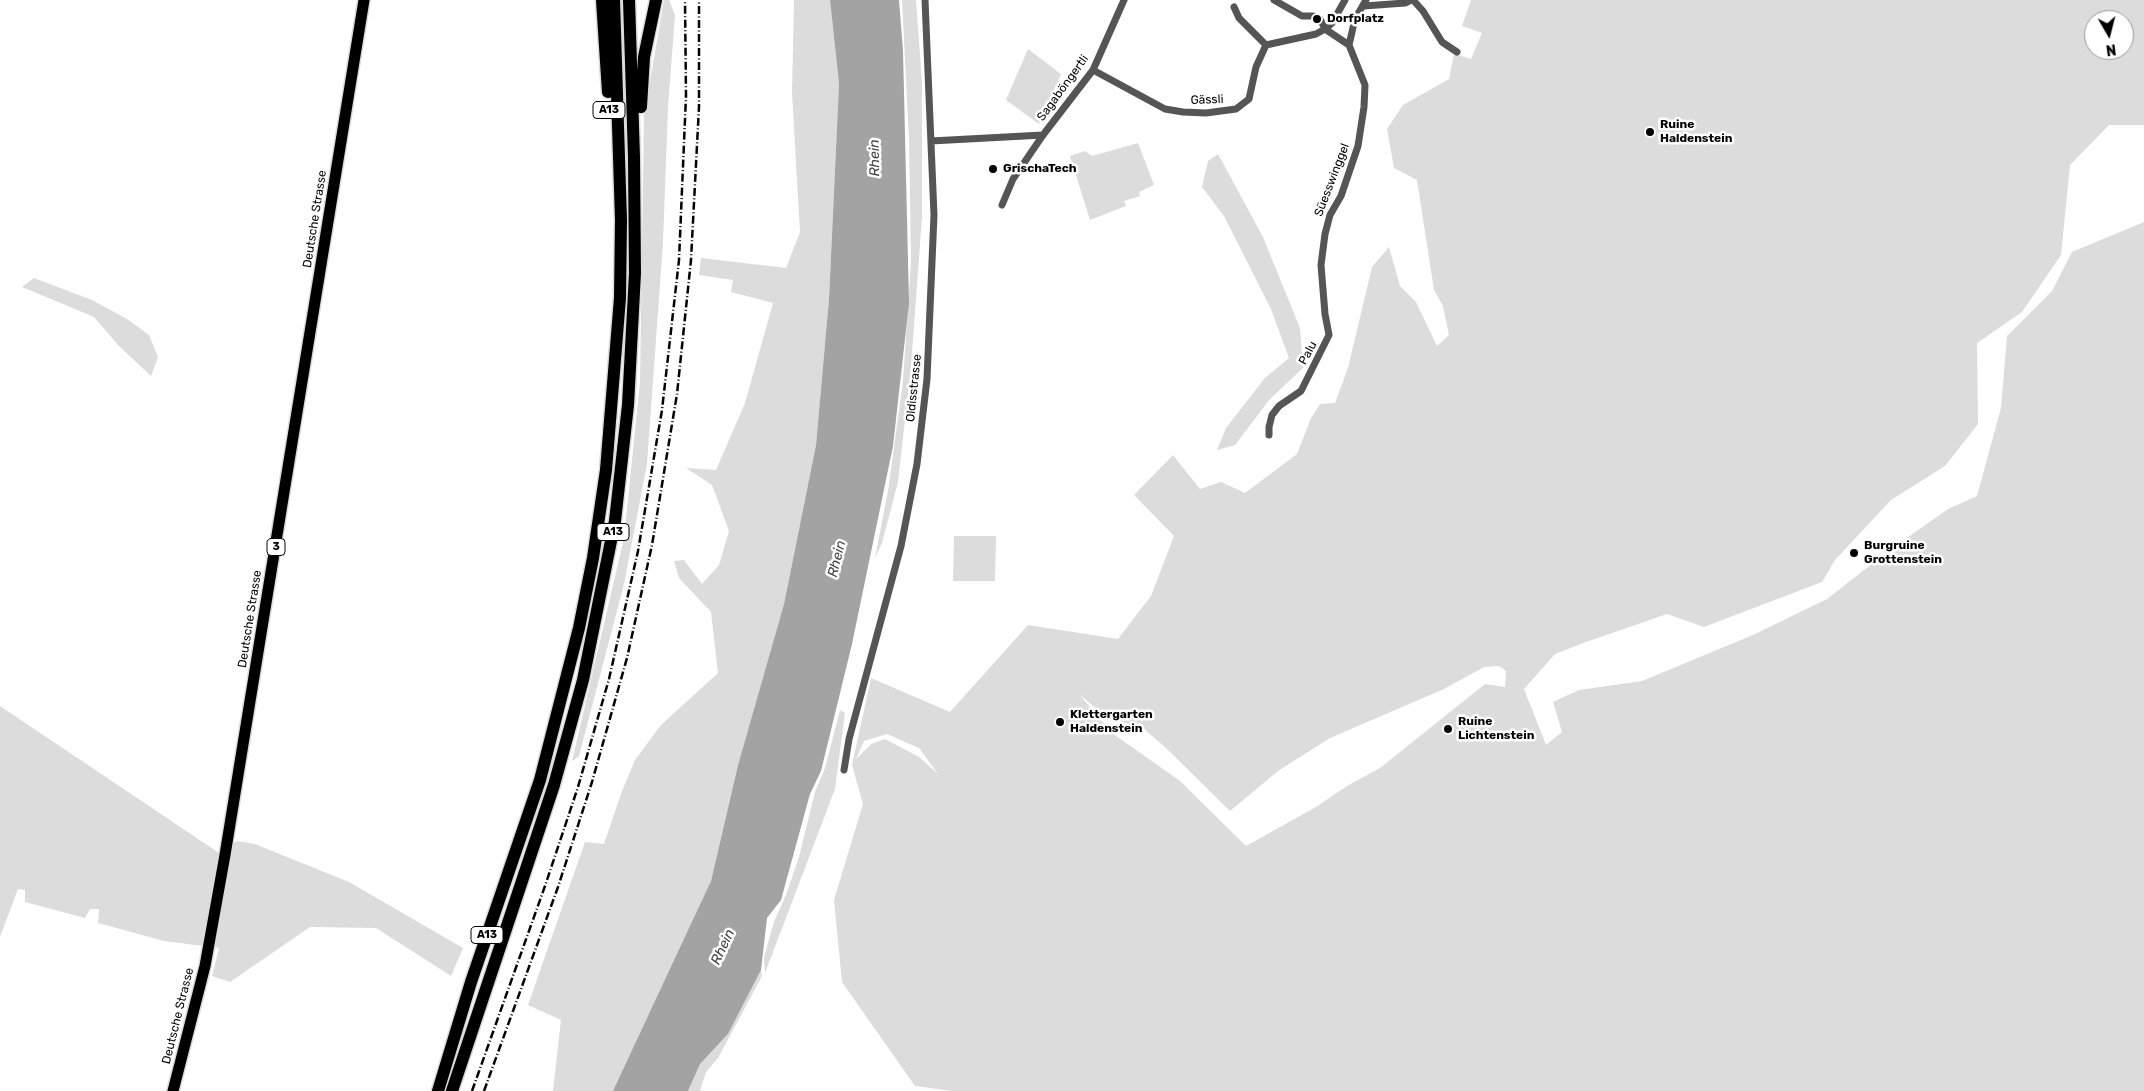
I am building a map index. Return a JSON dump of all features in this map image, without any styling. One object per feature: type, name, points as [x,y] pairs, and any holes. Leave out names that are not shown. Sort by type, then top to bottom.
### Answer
[{"type":"highway","name":"A13","points":[[602,0],[612,154],[621,220]]},
{"type":"highway","name":"A13","points":[[438,1091],[471,982],[540,780],[586,598],[600,513],[611,416],[619,307],[621,220],[614,0]]},
{"type":"highway","name":"A13","points":[[452,1091],[554,785],[583,680],[615,521],[628,405],[636,272],[629,0]]},
{"type":"highway","name":"A13","points":[[635,194],[641,146],[640,91],[647,41],[656,0]]},
{"type":"main road","name":"Deutsche Strasse","points":[[173,1091],[205,966],[220,881],[364,0]]},
{"type":"street","name":"Oldisstrasse","points":[[844,770],[849,739],[901,546],[917,464],[927,377],[934,215],[924,0]]},
{"type":"street","name":"Sagaböngertli","points":[[1002,205],[1014,179],[1043,134],[1093,70],[1124,0]]},
{"type":"street","points":[[1274,0],[1302,16],[1320,18],[1325,29],[1349,46],[1355,19],[1365,3],[1406,3],[1412,0],[1423,11],[1442,42],[1457,52]]},
{"type":"street","points":[[1234,7],[1238,17],[1266,45],[1316,34],[1325,29],[1332,23],[1345,0]]},
{"type":"street","name":"Gässli","points":[[1093,70],[1165,108],[1182,112],[1230,111],[1242,106],[1249,99],[1256,67],[1266,45]]},
{"type":"street","name":"Süesswinggel","points":[[1321,265],[1325,234],[1330,215],[1341,196],[1358,146],[1364,107],[1365,85],[1349,46]]},
{"type":"street","points":[[931,141],[1043,134]]},
{"type":"street","name":"Palu","points":[[1269,435],[1268,427],[1272,415],[1279,406],[1294,398],[1301,391],[1329,335],[1325,314],[1321,265]]},
{"type":"shaded area","points":[[664,0],[669,0],[675,15],[668,107],[663,242],[647,464],[624,584],[579,756],[572,761],[624,538],[640,382],[644,116]]},
{"type":"shaded area","points":[[794,0],[830,0],[839,84],[829,299],[816,445],[784,604],[738,765],[711,881],[655,1004],[613,1091],[553,1091],[561,1020],[528,1005],[585,842],[604,844],[635,760],[661,725],[718,673],[711,612],[679,578],[674,561],[684,560],[702,584],[719,565],[729,531],[712,485],[686,468],[716,470],[745,403],[773,303],[731,292],[733,280],[699,275],[701,258],[786,268],[800,232],[792,93]]},
{"type":"shaded area","points":[[902,0],[916,0],[922,82],[922,217],[911,367],[898,482],[882,543],[875,558],[888,491],[903,381],[911,261],[909,139]]},
{"type":"shaded area","points":[[1471,0],[2144,0],[2144,125],[2109,125],[2070,165],[2061,255],[2022,312],[1977,343],[1978,424],[1945,466],[1891,500],[1835,560],[1822,582],[1704,627],[1667,614],[1586,642],[1555,654],[1524,689],[1546,745],[1562,732],[1553,702],[1579,690],[1642,681],[1753,635],[1827,599],[1891,549],[1948,509],[1977,496],[2001,408],[2007,336],[2052,291],[2072,252],[2144,222],[2144,1091],[952,1091],[915,1086],[842,982],[834,900],[863,804],[852,765],[871,678],[950,712],[1028,625],[1118,639],[1151,596],[1174,536],[1134,495],[1173,455],[1200,489],[1221,482],[1245,493],[1297,454],[1311,418],[1320,404],[1335,403],[1348,368],[1372,267],[1389,247],[1400,286],[1416,302],[1437,346],[1449,335],[1443,306],[1434,290],[1417,180],[1394,168],[1387,129],[1403,105],[1449,79],[1454,54],[1471,59],[1482,33],[1462,26]],"holes":[[[1499,666],[1506,671],[1505,687],[1485,684],[1380,768],[1347,786],[1316,807],[1246,846],[1180,781],[1112,733],[1079,694],[1106,717],[1144,729],[1230,811],[1278,771],[1330,738],[1444,689],[1484,667]],[[887,734],[919,748],[938,774],[919,757],[885,739],[871,744],[856,759],[864,741]]]},
{"type":"shaded area","points":[[1028,49],[1061,74],[1039,124],[1006,100]]},
{"type":"shaded area","points":[[1138,143],[1154,185],[1139,192],[1140,196],[1124,201],[1126,206],[1090,220],[1070,156],[1085,151],[1092,156]]},
{"type":"shaded area","points":[[1218,154],[1263,237],[1300,328],[1303,368],[1270,399],[1235,445],[1217,450],[1226,428],[1265,378],[1289,358],[1271,309],[1224,216],[1202,187],[1208,161]]},
{"type":"shaded area","points":[[34,278],[92,300],[127,319],[149,335],[158,357],[151,376],[119,346],[94,317],[22,287]]},
{"type":"shaded area","points":[[954,536],[996,536],[995,581],[953,581]]},
{"type":"shaded area","points":[[0,706],[219,853],[237,841],[255,844],[349,882],[463,948],[451,976],[376,928],[310,927],[230,982],[212,976],[219,948],[164,941],[98,923],[99,909],[90,909],[85,918],[25,902],[25,890],[18,889],[0,937]]},
{"type":"shaded area","points":[[840,710],[845,713],[835,789],[765,973],[764,957],[774,922],[786,895],[799,857],[815,792],[825,768]]},
{"type":"shaded area","points":[[761,970],[762,976],[718,1058],[706,1072],[700,1091],[688,1091],[700,1064],[728,1034]]},
{"type":"water","name":"Rhein","points":[[830,0],[899,0],[903,51],[909,303],[893,446],[852,644],[821,771],[810,794],[781,900],[767,918],[761,970],[728,1034],[700,1064],[688,1091],[613,1091],[711,881],[738,765],[784,604],[816,445],[829,299],[839,84]]},
{"type":"railway","points":[[472,1091],[578,787],[609,679],[638,551],[662,410],[679,260],[686,96],[685,0]]},
{"type":"railway","points":[[484,1091],[558,887],[592,782],[627,658],[652,545],[677,394],[691,260],[699,107],[699,0]]},
{"type":"place","name":"Dorfplatz","points":[[1317,19]]},
{"type":"place","name":"Ruine Haldenstein","points":[[1650,132]]},
{"type":"place","name":"GrischaTech","points":[[993,169]]},
{"type":"place","name":"Burgruine Grottenstein","points":[[1854,553]]},
{"type":"place","name":"Klettergarten Haldenstein","points":[[1060,722]]},
{"type":"place","name":"Ruine Lichtenstein","points":[[1448,729]]}]
